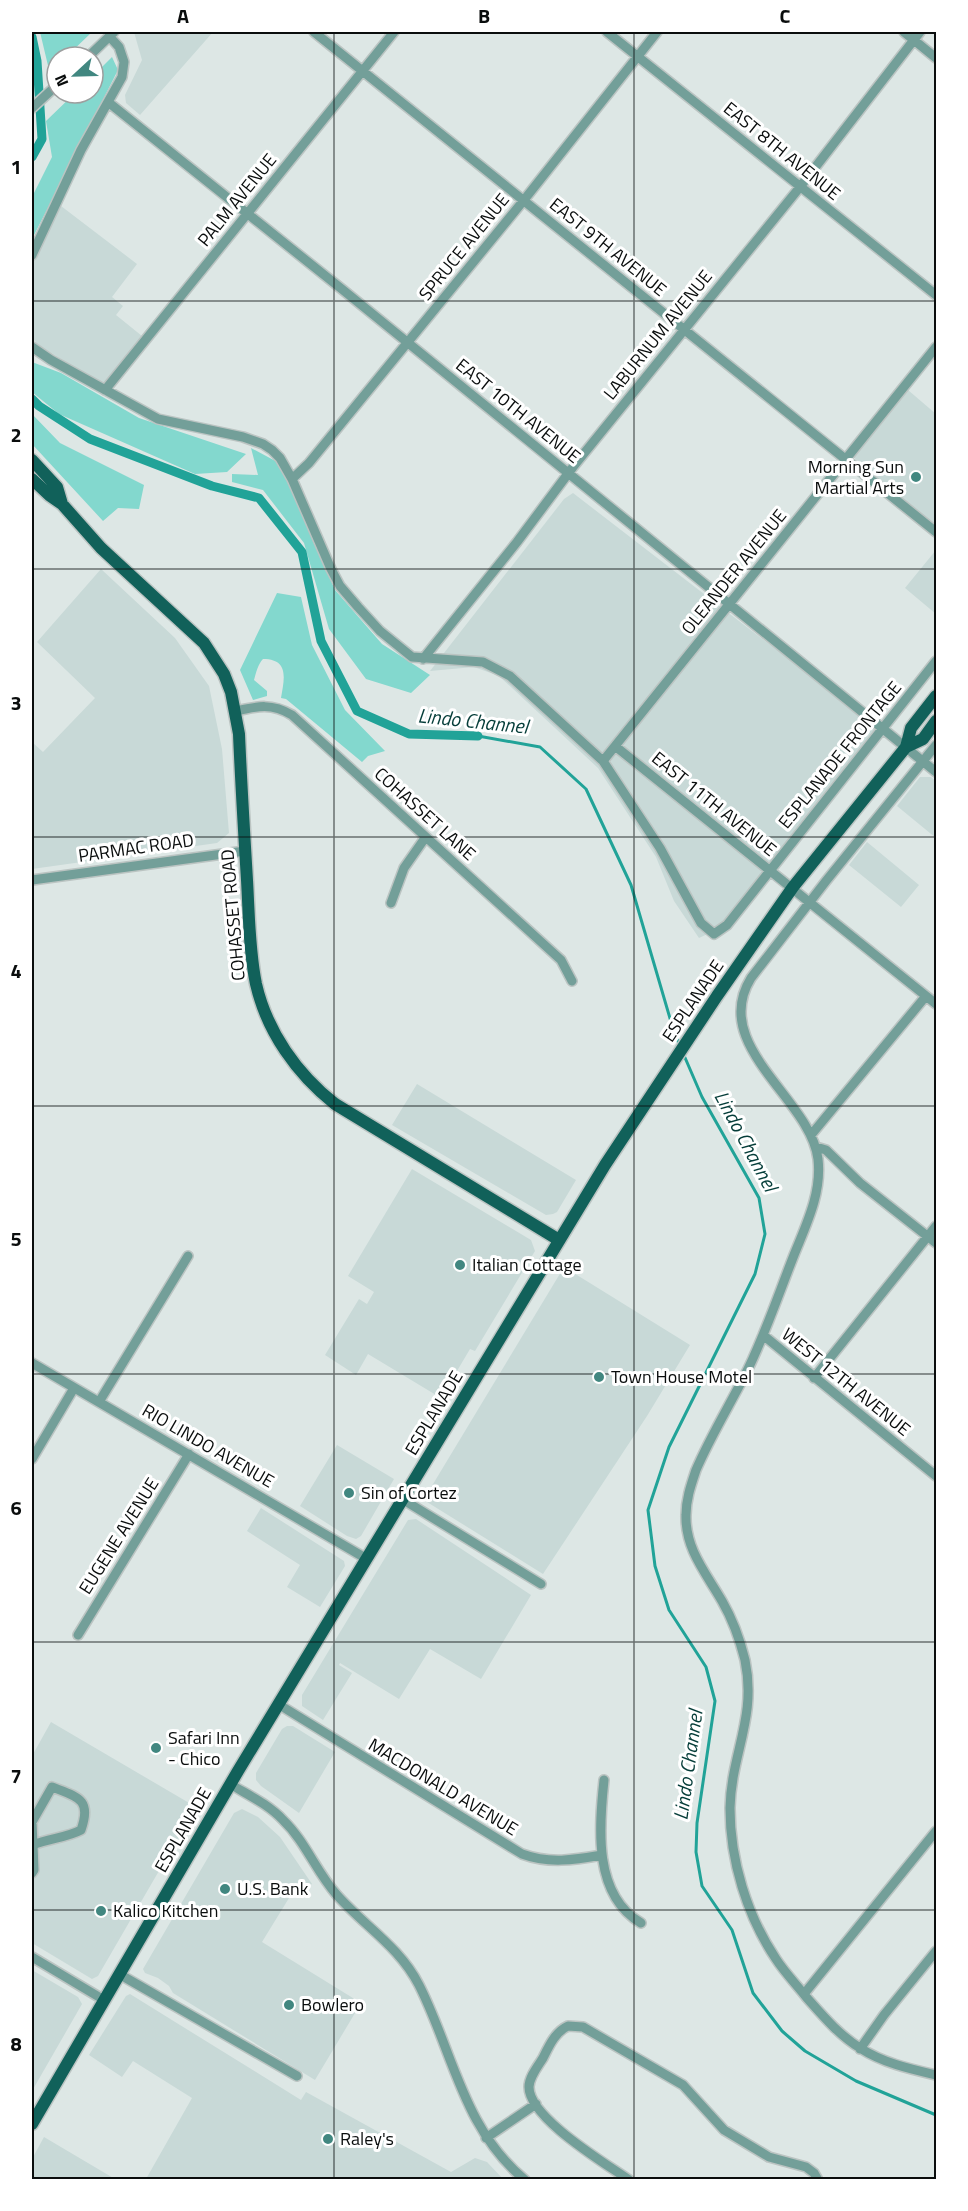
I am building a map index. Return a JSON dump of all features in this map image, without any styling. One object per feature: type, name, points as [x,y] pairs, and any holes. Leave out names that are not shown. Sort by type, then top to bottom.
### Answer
[{"type":"main road","name":"COHASSET ROAD","points":[[32,460],[57,487],[62,504]]},
{"type":"main road","name":"COHASSET ROAD","points":[[32,479],[62,504],[101,548],[204,643],[224,674],[236,711],[256,985],[274,1031],[295,1065],[320,1092],[337,1106],[559,1240]]},
{"type":"main road","name":"ESPLANADE","points":[[32,2124],[230,1784],[605,1165],[717,996],[793,888],[906,747],[911,728],[936,696]]},
{"type":"main road","name":"ESPLANADE","points":[[906,747],[923,739],[936,721]]},
{"type":"street","name":"EAST 9TH AVENUE","points":[[314,32],[936,532]]},
{"type":"street","name":"PALM AVENUE","points":[[105,390],[394,32]]},
{"type":"street","name":"EAST 8TH AVENUE","points":[[608,32],[936,295]]},
{"type":"street","name":"SPRUCE AVENUE","points":[[292,479],[309,463],[524,200],[657,32]]},
{"type":"street","points":[[904,32],[917,35],[936,58]]},
{"type":"street","points":[[32,255],[81,150],[122,77],[124,62],[111,34],[100,45]]},
{"type":"street","name":"LABURNUM AVENUE","points":[[423,659],[800,186],[917,35]]},
{"type":"street","points":[[32,108],[45,96]]},
{"type":"street","name":"EAST 10TH AVENUE","points":[[108,102],[344,290],[936,772]]},
{"type":"street","name":"OLEANDER AVENUE","points":[[603,761],[936,346]]},
{"type":"street","points":[[32,347],[51,360],[158,419],[243,437],[263,444],[280,458],[292,479],[340,586],[395,644],[412,657],[483,662],[510,676],[603,761]]},
{"type":"street","name":"ESPLANADE FRONTAGE","points":[[603,761],[660,848],[701,923],[714,934],[727,925],[936,661]]},
{"type":"street","name":"COHASSET LANE","points":[[236,711],[258,705],[270,705],[292,715],[561,960],[573,981]]},
{"type":"street","points":[[936,745],[751,978],[744,992],[740,1008],[744,1029],[755,1053],[773,1082],[811,1135],[816,1147],[818,1174],[813,1204],[763,1335],[696,1470],[687,1500],[686,1525],[695,1557],[733,1621],[747,1671],[748,1713],[733,1775],[730,1808],[738,1868],[749,1905],[765,1941],[804,1994],[834,2028],[860,2049],[894,2064],[936,2075]]},
{"type":"street","name":"EAST 11TH AVENUE","points":[[615,746],[936,1004]]},
{"type":"street","points":[[391,903],[404,868],[425,838]]},
{"type":"street","name":"PARMAC ROAD","points":[[32,880],[245,851]]},
{"type":"street","points":[[811,1135],[926,996]]},
{"type":"street","points":[[816,1147],[826,1150],[860,1183],[936,1243]]},
{"type":"street","points":[[814,1378],[936,1226]]},
{"type":"street","points":[[99,1402],[188,1256]]},
{"type":"street","name":"WEST 12TH AVENUE","points":[[763,1335],[814,1378],[935,1472]]},
{"type":"street","name":"RIO LINDO AVENUE","points":[[32,1363],[367,1559]]},
{"type":"street","points":[[32,1459],[74,1388]]},
{"type":"street","name":"EUGENE AVENUE","points":[[78,1635],[189,1454]]},
{"type":"street","points":[[402,1499],[541,1584]]},
{"type":"street","name":"MACDONALD AVENUE","points":[[278,1704],[522,1854],[540,1860],[560,1861],[602,1855]]},
{"type":"street","points":[[604,1780],[600,1818],[602,1855],[618,1902],[628,1914],[641,1923]]},
{"type":"street","points":[[230,1784],[283,1819],[336,1894],[384,1938],[405,1962],[420,1987],[472,2112],[486,2138],[525,2180]]},
{"type":"street","points":[[32,1873],[32,1822],[52,1787],[72,1794],[86,1806],[86,1817],[81,1830],[73,1835],[45,1840],[33,1845]]},
{"type":"street","points":[[804,1994],[936,1831]]},
{"type":"street","points":[[860,2049],[884,2015],[936,1951]]},
{"type":"street","points":[[32,1957],[104,2000]]},
{"type":"street","points":[[119,1974],[297,2076]]},
{"type":"street","points":[[629,2180],[565,2135],[551,2122],[530,2094],[531,2080],[550,2045],[564,2028],[573,2025],[584,2027],[683,2085],[724,2130],[769,2157],[806,2167],[818,2180]]},
{"type":"street","points":[[486,2138],[536,2104]]},
{"type":"shaded area","points":[[40,32],[92,32],[78,45],[45,45],[45,53]]},
{"type":"shaded area","points":[[134,32],[213,32],[140,115],[126,103],[125,95],[142,60]]},
{"type":"shaded area","points":[[112,57],[118,70],[105,96],[105,64]]},
{"type":"shaded area","points":[[63,105],[100,105],[32,239],[32,197],[52,157],[46,121]]},
{"type":"shaded area","points":[[61,206],[137,264],[112,297],[123,306],[116,315],[142,336],[103,385],[37,344],[32,337],[33,261]]},
{"type":"shaded area","points":[[32,362],[61,373],[139,418],[246,454],[227,472],[195,474],[59,414],[32,392]]},
{"type":"shaded area","points":[[908,390],[936,414],[936,526],[853,457]]},
{"type":"shaded area","points":[[32,414],[60,443],[144,485],[139,509],[118,508],[103,521],[32,444]]},
{"type":"shaded area","points":[[251,448],[281,464],[335,590],[382,644],[430,675],[411,693],[366,679],[329,629],[304,543],[263,490],[232,482],[232,474],[258,475]]},
{"type":"shaded area","points":[[573,493],[878,728],[733,914],[718,929],[699,938],[674,901],[656,857],[598,768],[499,676],[474,667],[430,671],[564,499]]},
{"type":"shaded area","points":[[936,550],[936,614],[905,588]]},
{"type":"shaded area","points":[[101,569],[175,638],[209,686],[222,749],[229,833],[217,843],[32,869],[32,742],[43,752],[95,698],[37,642]]},
{"type":"shaded area","points":[[277,593],[301,597],[312,645],[345,710],[385,751],[368,756],[362,762],[286,699],[281,698],[283,672],[278,663],[272,660],[263,659],[258,666],[254,680],[267,691],[267,696],[253,700],[240,670]]},
{"type":"shaded area","points":[[920,777],[931,777],[936,781],[936,838],[897,806]]},
{"type":"shaded area","points":[[867,842],[919,885],[901,907],[849,865]]},
{"type":"shaded area","points":[[417,1084],[576,1180],[557,1212],[546,1215],[392,1125]]},
{"type":"shaded area","points":[[412,1169],[531,1240],[535,1251],[475,1351],[470,1349],[441,1398],[368,1354],[356,1375],[325,1355],[359,1299],[367,1304],[374,1292],[348,1276]]},
{"type":"shaded area","points":[[564,1267],[690,1345],[647,1416],[543,1574],[427,1502],[427,1494]]},
{"type":"shaded area","points":[[337,1445],[394,1479],[361,1536],[356,1539],[347,1536],[300,1506]]},
{"type":"shaded area","points":[[261,1508],[344,1561],[345,1566],[320,1607],[287,1587],[300,1565],[247,1531]]},
{"type":"shaded area","points":[[416,1519],[531,1595],[481,1679],[430,1649],[399,1699],[340,1663],[339,1665],[352,1673],[323,1720],[302,1706],[302,1695],[408,1520]]},
{"type":"shaded area","points":[[51,1722],[196,1807],[98,1976],[92,1979],[32,1943],[32,1756]]},
{"type":"shaded area","points":[[293,1726],[335,1752],[299,1813],[256,1780],[256,1773],[282,1729]]},
{"type":"shaded area","points":[[242,1809],[258,1817],[280,1837],[312,1884],[289,1898],[262,1942],[361,2003],[315,2080],[173,1993],[169,1986],[145,1973],[143,1969],[234,1813]]},
{"type":"shaded area","points":[[32,1970],[78,1997],[82,2004],[32,2091]]},
{"type":"shaded area","points":[[130,1994],[301,2100],[306,2092],[451,2172],[475,2158],[487,2162],[503,2179],[146,2179],[192,2098],[133,2061],[122,2077],[89,2055],[126,1996]]},
{"type":"shaded area","points":[[44,2137],[115,2179],[32,2179],[32,2159]]},
{"type":"waterway","name":"Lindo Channel","points":[[32,37],[37,61],[42,139],[32,157]]},
{"type":"waterway","name":"Lindo Channel","points":[[32,399],[90,439],[212,486],[259,498],[302,552],[321,641],[357,711],[409,734],[478,736]]},
{"type":"waterway","name":"Lindo Channel","points":[[478,736],[540,747],[586,789],[631,885],[680,1046]]},
{"type":"waterway","name":"Lindo Channel","points":[[683,1053],[702,1097],[759,1198],[765,1234],[755,1274],[669,1447],[648,1510],[655,1566],[669,1610],[706,1667],[715,1701],[697,1823],[696,1852],[702,1886],[732,1930],[753,1993],[782,2031],[805,2051],[856,2081],[936,2115]]},
{"type":"place","name":"Morning Sun Martial Arts","points":[[916,477]]},
{"type":"place","name":"Italian Cottage","points":[[460,1265]]},
{"type":"place","name":"Town House Motel","points":[[599,1377]]},
{"type":"place","name":"Sin of Cortez","points":[[349,1493]]},
{"type":"place","name":"Safari Inn - Chico","points":[[156,1748]]},
{"type":"place","name":"U.S. Bank","points":[[225,1889]]},
{"type":"place","name":"Kalico Kitchen","points":[[101,1911]]},
{"type":"place","name":"Bowlero","points":[[289,2005]]},
{"type":"place","name":"Raley's","points":[[328,2139]]}]
